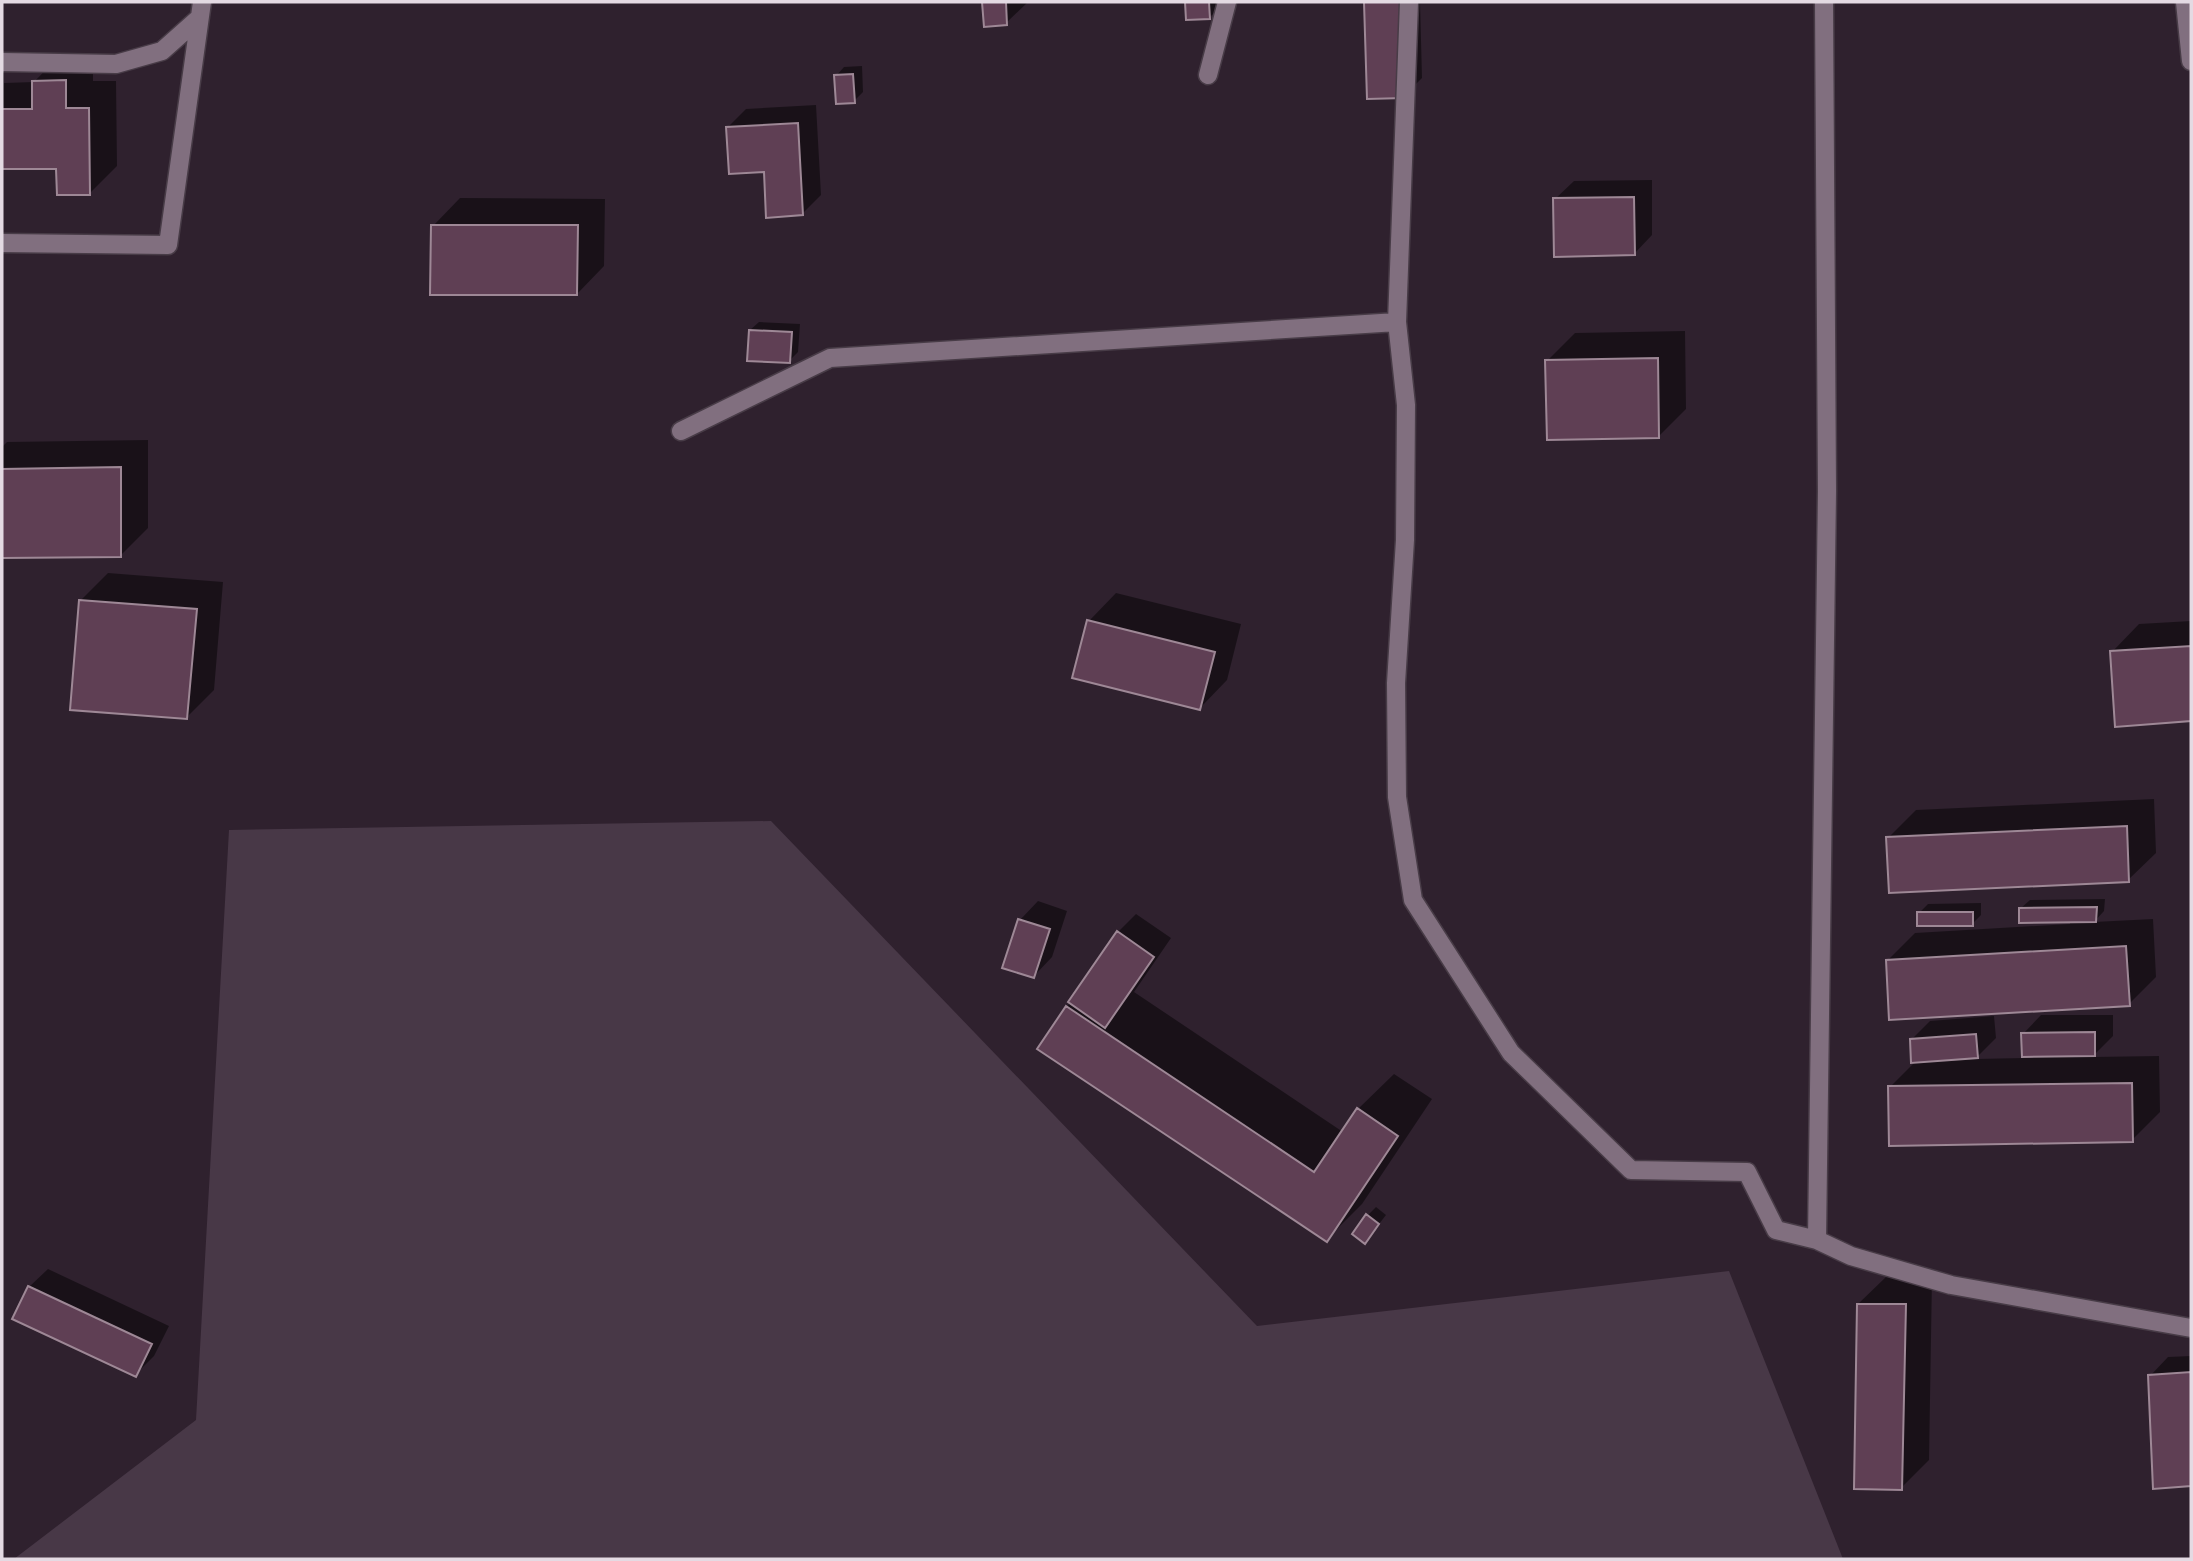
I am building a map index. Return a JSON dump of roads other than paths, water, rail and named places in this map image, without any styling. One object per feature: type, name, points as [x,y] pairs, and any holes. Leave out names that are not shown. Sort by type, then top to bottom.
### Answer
[{"type":"street","points":[[1208,75],[1227,2]]},
{"type":"street","points":[[1409,2],[1396,322],[1406,405],[1405,540],[1396,683],[1397,797],[1413,900],[1511,1053],[1631,1170],[1746,1172],[1776,1230],[1817,1240],[1851,1256],[1951,1285],[2191,1328]]},
{"type":"street","points":[[1817,1240],[1827,491],[1824,2]]},
{"type":"street","points":[[2185,2],[2191,61]]},
{"type":"street","points":[[2,62],[116,64],[162,51],[200,10]]},
{"type":"street","points":[[2,243],[168,246],[200,10]]},
{"type":"street","points":[[681,431],[830,358],[1396,322]]}]
